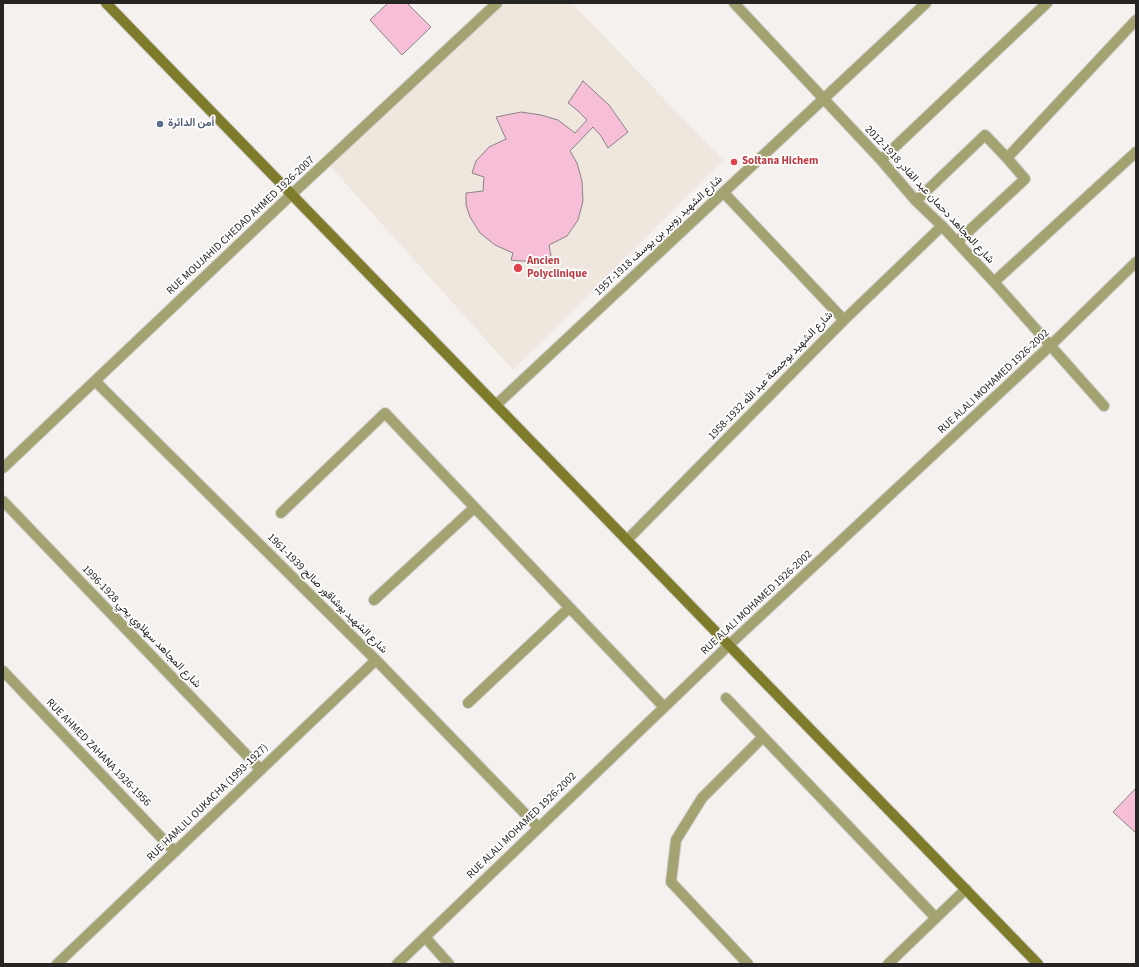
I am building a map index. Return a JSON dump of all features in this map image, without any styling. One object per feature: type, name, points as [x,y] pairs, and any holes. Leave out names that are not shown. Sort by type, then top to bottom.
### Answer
[{"type":"main road","points":[[106,3],[1038,964]]},
{"type":"street","name":"RUE MOUJAHID CHEDAD AHMED 1926-2007","points":[[3,468],[292,194],[497,3]]},
{"type":"street","name":"شارع المجاهد دحمان عبد القادر 1918-2012","points":[[734,3],[881,160],[916,201],[942,226],[994,282],[1104,406]]},
{"type":"street","name":"شارع الشهيد زوبير بن يوسف 1918-1957","points":[[496,405],[926,3]]},
{"type":"street","points":[[881,160],[1047,3]]},
{"type":"street","points":[[1007,158],[1136,20]]},
{"type":"street","points":[[916,201],[985,135],[1025,179],[957,242]]},
{"type":"street","points":[[994,282],[1136,152]]},
{"type":"street","name":"شارع الشهيد بوجمعة عبد الله 1932-1958","points":[[627,540],[844,320],[724,193]]},
{"type":"street","points":[[844,320],[942,226]]},
{"type":"street","name":"RUE ALALI MOHAMED 1926-2002","points":[[397,964],[729,645],[1051,346],[1136,262]]},
{"type":"street","name":"شارع الشهيد بوشاقور صالح 1939-1961","points":[[95,381],[376,660],[538,827]]},
{"type":"street","points":[[281,513],[385,413],[664,707]]},
{"type":"street","name":"شارع المجاهد سهلاوي يحي 1928-1996","points":[[3,501],[261,770]]},
{"type":"street","points":[[374,600],[474,508]]},
{"type":"street","points":[[468,703],[569,608]]},
{"type":"street","name":"RUE HAMLILI OUKACHA (1993-1927)","points":[[57,964],[376,660]]},
{"type":"street","name":"RUE AHMED ZAHANA 1926-1956","points":[[3,671],[175,852]]},
{"type":"street","points":[[726,698],[936,918]]},
{"type":"street","points":[[748,964],[671,882],[676,840],[702,798],[763,737]]},
{"type":"street","points":[[888,964],[966,889]]},
{"type":"street","points":[[425,937],[449,964]]},
{"type":"shaded area","name":"Ancien Polyclinique","points":[[505,3],[572,3],[723,160],[513,370],[330,166]]},
{"type":"building","points":[[388,3],[407,3],[431,27],[402,55],[370,20]]},
{"type":"building","points":[[583,81],[609,105],[628,132],[608,148],[601,136],[593,127],[570,151],[577,163],[582,181],[583,201],[578,220],[567,236],[549,245],[551,256],[532,261],[511,260],[513,253],[495,245],[480,233],[470,217],[466,205],[466,193],[483,191],[484,177],[472,173],[476,161],[489,147],[506,139],[496,117],[521,112],[541,115],[558,120],[575,133],[587,120],[568,103]]},
{"type":"building","points":[[1136,788],[1136,833],[1113,812]]},
{"type":"place","name":"أمن الدائرة","points":[[160,124]]},
{"type":"place","name":"Soltana Hichem","points":[[734,162]]},
{"type":"place","name":"Ancien Polyclinique","points":[[518,268]]}]
